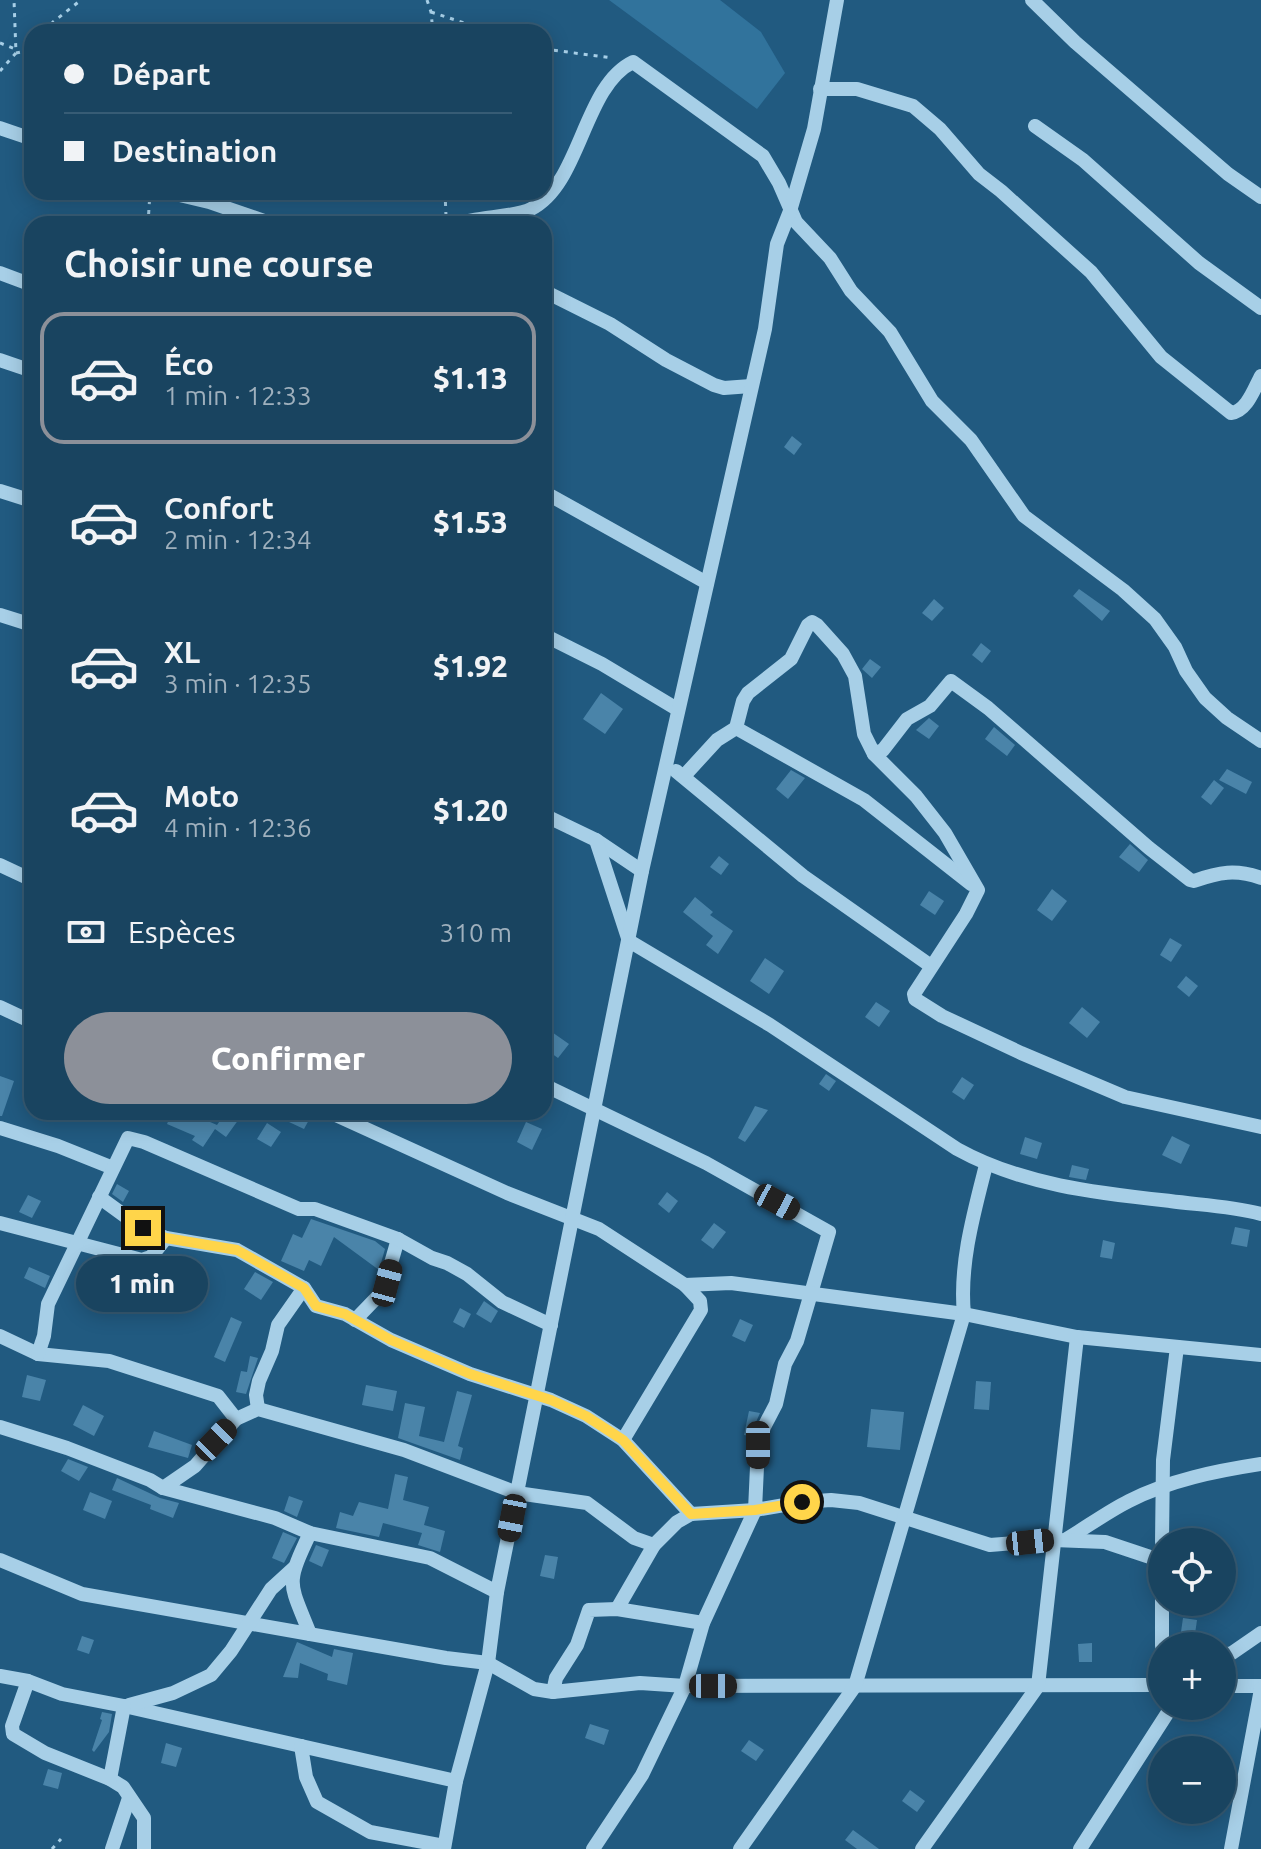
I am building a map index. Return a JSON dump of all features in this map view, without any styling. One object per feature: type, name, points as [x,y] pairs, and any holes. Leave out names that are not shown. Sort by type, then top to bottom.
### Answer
[{"type":"street","points":[[301,1746],[306,1777],[317,1802],[370,1832],[444,1848],[456,1781],[488,1663],[497,1592],[642,871],[765,329],[777,244],[814,129],[837,0]]},
{"type":"street","points":[[1032,0],[1075,42],[1228,174],[1258,189]]},
{"type":"street","points":[[552,189],[609,85],[622,69],[633,62],[733,132],[763,156],[802,229],[830,258],[851,291],[890,332],[932,401],[971,440],[1024,516],[1123,590],[1155,619],[1205,698],[1227,718],[1261,741]]},
{"type":"street","points":[[820,89],[857,89],[913,106],[940,129],[979,174],[1091,272],[1161,357],[1231,413],[1243,408],[1261,376]]},
{"type":"street","points":[[1035,126],[1083,160],[1199,263],[1261,308]]},
{"type":"street","points":[[0,128],[24,136]]},
{"type":"street","points":[[201,200],[250,216]]},
{"type":"street","points":[[499,216],[530,210],[542,200]]},
{"type":"street","points":[[0,273],[24,282]]},
{"type":"street","points":[[552,295],[610,324],[666,360],[714,385],[724,388],[751,386]]},
{"type":"street","points":[[0,360],[24,368]]},
{"type":"street","points":[[0,491],[24,498]]},
{"type":"street","points":[[552,496],[707,583]]},
{"type":"street","points":[[0,615],[24,622]]},
{"type":"street","points":[[684,776],[717,740],[736,728],[748,693],[791,659],[803,632],[812,622],[843,654],[855,676],[864,734],[874,754],[916,796],[935,821],[963,863],[977,893],[913,997],[942,1016],[1125,1097],[1261,1127]]},
{"type":"street","points":[[552,639],[602,664],[677,709]]},
{"type":"street","points":[[874,754],[883,750],[907,719],[930,706],[951,681],[988,708],[1107,813],[1190,880],[1226,871],[1240,871],[1261,878]]},
{"type":"street","points":[[736,728],[864,800],[972,885]]},
{"type":"street","points":[[666,765],[684,776],[803,876],[931,966]]},
{"type":"street","points":[[552,819],[596,840],[642,871]]},
{"type":"street","points":[[596,840],[629,941],[770,1025],[957,1149],[986,1165],[1029,1180],[1261,1214]]},
{"type":"street","points":[[0,865],[24,876]]},
{"type":"street","points":[[0,1007],[24,1018]]},
{"type":"street","points":[[552,1089],[706,1163],[829,1232],[797,1341],[785,1364],[776,1404],[758,1445],[755,1510],[703,1623],[685,1686],[642,1775],[593,1849]]},
{"type":"street","points":[[347,1120],[572,1221],[599,1229],[685,1285],[700,1301],[701,1310],[623,1440]]},
{"type":"street","points":[[0,1128],[113,1168]]},
{"type":"street","points":[[38,1354],[48,1304],[125,1141],[132,1138],[299,1209],[315,1209],[398,1239],[467,1274],[502,1302],[551,1325]]},
{"type":"street","points":[[740,1849],[855,1686],[964,1314],[962,1297],[971,1225],[986,1165]]},
{"type":"street","points":[[99,1197],[125,1218],[166,1238],[237,1250],[304,1288],[316,1306],[334,1310],[477,1377],[490,1378],[562,1404],[598,1422],[623,1440],[691,1514]]},
{"type":"street","points":[[0,1223],[142,1260],[151,1257],[166,1238]]},
{"type":"street","points":[[355,1320],[383,1291],[398,1239]]},
{"type":"street","points":[[685,1285],[731,1283],[964,1314],[1077,1337],[1261,1355]]},
{"type":"street","points":[[258,1409],[256,1395],[259,1381],[272,1351],[278,1325],[304,1288]]},
{"type":"street","points":[[0,1336],[38,1354],[109,1361],[218,1396],[236,1419]]},
{"type":"street","points":[[922,1849],[1038,1686],[1060,1540],[1077,1337]]},
{"type":"street","points":[[1162,1528],[1163,1460],[1177,1347]]},
{"type":"street","points":[[163,1488],[195,1466],[236,1419],[258,1409],[404,1450],[517,1493],[587,1503],[634,1538],[654,1545]]},
{"type":"street","points":[[0,1427],[67,1448],[163,1488],[275,1518],[310,1533],[430,1558],[497,1592]]},
{"type":"street","points":[[1060,1540],[1121,1505],[1163,1487],[1203,1474],[1261,1464]]},
{"type":"street","points":[[617,1609],[654,1545],[677,1522],[691,1514],[755,1510],[782,1504],[831,1500],[859,1503],[990,1545],[1060,1540],[1105,1542],[1148,1556]]},
{"type":"street","points":[[310,1533],[290,1583],[310,1634]]},
{"type":"street","points":[[0,1560],[82,1594],[488,1663],[534,1689],[553,1692],[640,1683],[685,1686],[1148,1685]]},
{"type":"street","points":[[124,1706],[173,1693],[211,1675],[271,1589],[294,1568]]},
{"type":"street","points":[[553,1692],[556,1678],[577,1645],[589,1610],[617,1609],[703,1623]]},
{"type":"street","points":[[1236,1650],[1261,1633]]},
{"type":"street","points":[[0,1676],[28,1681],[62,1694],[456,1781]]},
{"type":"street","points":[[28,1681],[12,1726],[13,1734],[45,1753],[123,1787],[144,1818],[144,1849]]},
{"type":"street","points":[[1231,1849],[1261,1688],[1236,1687]]},
{"type":"street","points":[[110,1779],[124,1706]]},
{"type":"street","points":[[1080,1849],[1163,1720]]},
{"type":"street","points":[[112,1849],[129,1798]]},
{"type":"path","points":[[0,71],[16,51],[14,0]]},
{"type":"path","points":[[51,24],[81,0]]},
{"type":"path","points":[[427,0],[432,24]]},
{"type":"path","points":[[431,12],[468,24]]},
{"type":"path","points":[[0,43],[16,51],[24,50]]},
{"type":"path","points":[[552,51],[592,54],[633,62]]},
{"type":"path","points":[[52,1849],[61,1839]]},
{"type":"shaded area","points":[[609,0],[720,0],[761,32],[785,73],[757,109]]},
{"type":"building","points":[[792,436],[802,444],[794,455],[784,447]]},
{"type":"building","points":[[1079,589],[1110,611],[1102,621],[1073,596]]},
{"type":"building","points":[[934,599],[944,608],[932,621],[922,613]]},
{"type":"building","points":[[981,643],[991,651],[982,663],[972,655]]},
{"type":"building","points":[[870,659],[881,667],[872,678],[862,669]]},
{"type":"building","points":[[601,693],[623,709],[605,734],[583,719]]},
{"type":"building","points":[[929,718],[939,726],[929,739],[916,730]]},
{"type":"building","points":[[994,727],[1015,745],[1007,756],[985,739]]},
{"type":"building","points":[[1227,769],[1252,782],[1246,794],[1219,780]]},
{"type":"building","points":[[791,770],[805,778],[788,799],[776,789]]},
{"type":"building","points":[[1214,780],[1224,788],[1211,805],[1201,797]]},
{"type":"building","points":[[1130,844],[1148,860],[1139,872],[1119,857]]},
{"type":"building","points":[[719,856],[729,864],[721,875],[710,867]]},
{"type":"building","points":[[1052,889],[1067,901],[1052,921],[1037,910]]},
{"type":"building","points":[[929,891],[944,901],[935,915],[920,905]]},
{"type":"building","points":[[695,897],[713,912],[710,915],[733,931],[718,954],[706,945],[713,936],[683,912]]},
{"type":"building","points":[[1170,938],[1182,945],[1171,962],[1160,955]]},
{"type":"building","points":[[765,958],[784,971],[769,994],[750,981]]},
{"type":"building","points":[[1186,976],[1198,986],[1189,997],[1177,987]]},
{"type":"building","points":[[876,1002],[890,1011],[879,1027],[865,1017]]},
{"type":"building","points":[[1082,1007],[1100,1022],[1087,1038],[1069,1023]]},
{"type":"building","points":[[552,1032],[569,1044],[558,1058],[552,1054]]},
{"type":"building","points":[[826,1074],[836,1081],[829,1091],[819,1084]]},
{"type":"building","points":[[0,1076],[14,1081],[2,1116],[0,1116]]},
{"type":"building","points":[[962,1077],[974,1085],[964,1100],[952,1092]]},
{"type":"building","points":[[755,1106],[768,1110],[745,1142],[738,1138]]},
{"type":"building","points":[[169,1120],[205,1120],[217,1125],[220,1120],[238,1120],[226,1137],[215,1129],[203,1147],[192,1140],[195,1136],[167,1124]]},
{"type":"building","points":[[290,1120],[309,1120],[304,1129]]},
{"type":"building","points":[[526,1122],[542,1129],[532,1150],[517,1142]]},
{"type":"building","points":[[267,1123],[281,1132],[271,1147],[257,1139]]},
{"type":"building","points":[[1172,1136],[1190,1145],[1181,1164],[1162,1155]]},
{"type":"building","points":[[1025,1137],[1042,1143],[1037,1159],[1020,1154]]},
{"type":"building","points":[[1072,1165],[1089,1169],[1086,1180],[1069,1177]]},
{"type":"building","points":[[117,1184],[129,1191],[123,1202],[112,1194]]},
{"type":"building","points":[[667,1192],[678,1201],[669,1213],[658,1204]]},
{"type":"building","points":[[28,1195],[41,1201],[32,1218],[19,1212]]},
{"type":"building","points":[[311,1219],[375,1241],[385,1249],[379,1270],[334,1237],[321,1266],[309,1260],[304,1271],[281,1261],[293,1234],[302,1238]]},
{"type":"building","points":[[714,1223],[726,1232],[713,1249],[701,1240]]},
{"type":"building","points":[[1235,1227],[1250,1230],[1247,1247],[1231,1244]]},
{"type":"building","points":[[1103,1240],[1115,1243],[1112,1259],[1100,1257]]},
{"type":"building","points":[[29,1267],[50,1276],[45,1288],[24,1278]]},
{"type":"building","points":[[255,1272],[273,1282],[261,1300],[244,1289]]},
{"type":"building","points":[[484,1301],[498,1311],[491,1323],[476,1314]]},
{"type":"building","points":[[460,1308],[471,1314],[464,1328],[453,1322]]},
{"type":"building","points":[[231,1317],[242,1322],[225,1362],[214,1357]]},
{"type":"building","points":[[740,1319],[753,1325],[745,1342],[732,1336]]},
{"type":"building","points":[[250,1356],[258,1358],[246,1394],[236,1392],[241,1371],[247,1372]]},
{"type":"building","points":[[27,1375],[46,1380],[40,1401],[22,1397]]},
{"type":"building","points":[[976,1381],[991,1382],[989,1410],[974,1409]]},
{"type":"building","points":[[366,1385],[397,1391],[393,1411],[362,1405]]},
{"type":"building","points":[[457,1391],[472,1395],[458,1446],[463,1448],[460,1460],[398,1438],[405,1403],[425,1407],[419,1436],[444,1442]]},
{"type":"building","points":[[83,1405],[104,1416],[94,1436],[73,1425]]},
{"type":"building","points":[[871,1409],[904,1412],[900,1450],[867,1447]]},
{"type":"building","points":[[749,1411],[760,1413],[750,1436],[744,1435]]},
{"type":"building","points":[[154,1431],[192,1445],[188,1458],[148,1447]]},
{"type":"building","points":[[68,1459],[88,1467],[79,1481],[61,1471]]},
{"type":"building","points":[[395,1474],[408,1477],[403,1500],[429,1507],[424,1525],[445,1531],[440,1552],[418,1545],[422,1533],[383,1523],[379,1537],[336,1528],[340,1512],[353,1516],[359,1502],[388,1509]]},
{"type":"building","points":[[117,1478],[160,1498],[179,1503],[173,1518],[150,1509],[151,1505],[112,1490]]},
{"type":"building","points":[[90,1492],[112,1501],[105,1519],[83,1510]]},
{"type":"building","points":[[289,1496],[303,1501],[297,1517],[284,1511]]},
{"type":"building","points":[[283,1532],[297,1538],[284,1563],[272,1558]]},
{"type":"building","points":[[316,1545],[329,1550],[322,1567],[309,1561]]},
{"type":"building","points":[[545,1555],[558,1557],[554,1579],[540,1576]]},
{"type":"building","points":[[1183,1618],[1197,1620],[1195,1632],[1181,1632]]},
{"type":"building","points":[[82,1636],[94,1640],[89,1654],[77,1650]]},
{"type":"building","points":[[297,1642],[332,1657],[334,1649],[353,1653],[347,1685],[327,1680],[328,1674],[300,1663],[298,1678],[283,1677]]},
{"type":"building","points":[[1092,1643],[1092,1662],[1079,1662],[1078,1644]]},
{"type":"building","points":[[102,1712],[112,1714],[109,1732],[94,1752],[92,1750]]},
{"type":"building","points":[[590,1724],[609,1730],[604,1745],[585,1738]]},
{"type":"building","points":[[749,1740],[764,1750],[756,1761],[741,1751]]},
{"type":"building","points":[[166,1743],[182,1748],[176,1767],[161,1763]]},
{"type":"building","points":[[48,1769],[62,1773],[58,1789],[43,1785]]},
{"type":"building","points":[[910,1790],[925,1801],[917,1812],[902,1801]]},
{"type":"building","points":[[853,1830],[879,1849],[857,1849],[845,1840]]},
{"type":"route","points":[[143,1228],[166,1238],[237,1250],[304,1288],[316,1306],[345,1314],[391,1340],[477,1377],[490,1378],[562,1404],[598,1422],[623,1440],[691,1514],[755,1510],[802,1502]]}]
